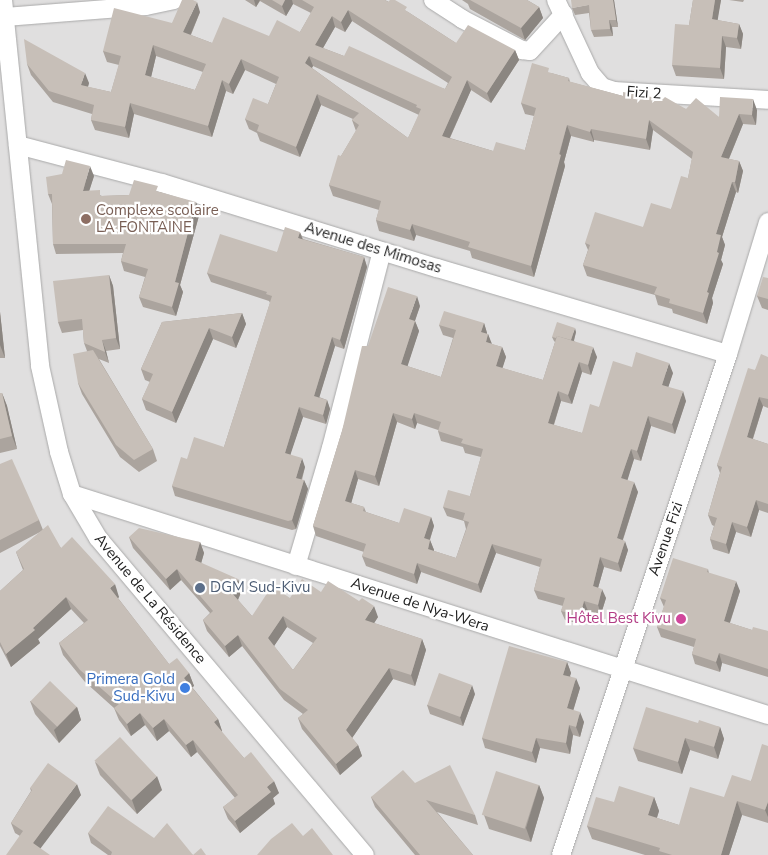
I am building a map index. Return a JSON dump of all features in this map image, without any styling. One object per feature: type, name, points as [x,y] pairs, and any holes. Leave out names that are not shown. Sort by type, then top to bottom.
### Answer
[{"type":"street","name":"Avenue de La Résidence","points":[[2,0],[40,366],[72,494],[98,538],[366,855]]},
{"type":"street","points":[[5,18],[146,6],[174,0]]},
{"type":"street","name":"Fizi 2","points":[[433,0],[462,19],[522,50],[530,51],[560,7]]},
{"type":"street","name":"Fizi 2","points":[[560,7],[590,73],[602,87],[614,91],[768,100]]},
{"type":"street","name":"Avenue des Mimosas","points":[[18,145],[162,183],[728,354]]},
{"type":"street","name":"Avenue Fizi","points":[[561,855],[728,354],[768,222]]},
{"type":"street","points":[[296,566],[331,448],[382,251]]},
{"type":"street","name":"Avenue de Nya-Wera","points":[[72,494],[768,715]]},
{"type":"shaded area","points":[[0,0],[768,0],[768,855],[0,855]]},
{"type":"building","points":[[182,0],[197,2],[183,32],[212,43],[223,17],[269,36],[277,20],[300,32],[314,7],[302,0],[385,0],[388,2],[395,0],[407,7],[405,10],[456,43],[468,25],[515,50],[487,93],[467,80],[442,136],[493,151],[496,142],[525,150],[536,108],[521,103],[532,63],[549,68],[548,72],[569,78],[568,81],[623,96],[623,92],[663,99],[665,97],[686,109],[696,98],[719,117],[720,97],[753,99],[752,115],[739,114],[721,157],[739,161],[735,182],[732,182],[716,234],[721,235],[717,252],[719,253],[707,292],[709,293],[703,313],[669,303],[670,299],[654,294],[657,287],[583,265],[590,245],[585,243],[595,212],[643,227],[651,203],[671,209],[681,176],[688,178],[693,152],[649,120],[646,139],[591,129],[590,132],[567,125],[559,154],[561,155],[531,266],[468,247],[470,242],[412,224],[410,230],[376,220],[381,201],[329,185],[338,155],[341,156],[359,125],[352,120],[359,113],[317,94],[296,147],[257,131],[259,125],[245,119],[253,98],[268,104],[279,77],[241,59],[229,84],[222,80],[208,126],[130,103],[125,127],[91,120],[94,105],[49,91],[27,64],[24,39],[85,73],[81,85],[111,92],[121,56],[103,51],[114,8],[172,23]],"holes":[[[348,10],[452,77],[445,89],[349,46],[344,56],[315,45],[332,16],[341,22]],[[153,45],[206,64],[195,90],[145,75]],[[309,56],[417,105],[416,107],[421,109],[408,138],[305,63]]]},
{"type":"building","points":[[272,0],[285,0],[282,6]]},
{"type":"building","points":[[470,0],[527,0],[539,7],[521,28]]},
{"type":"building","points":[[571,0],[613,0],[616,20],[609,20],[610,29],[591,30],[589,5],[572,8]]},
{"type":"building","points":[[693,0],[715,0],[712,19],[739,24],[737,38],[722,36],[720,68],[672,65],[675,24],[689,25]]},
{"type":"building","points":[[66,160],[90,166],[83,191],[100,190],[100,196],[129,195],[134,180],[158,186],[156,191],[196,202],[175,282],[179,283],[172,307],[139,297],[148,269],[121,261],[126,244],[53,244],[52,194],[48,194],[46,177],[62,174]]},
{"type":"building","points":[[285,227],[300,232],[298,238],[364,257],[340,340],[332,337],[314,396],[327,400],[323,415],[299,407],[285,453],[302,458],[296,478],[304,480],[292,520],[288,521],[172,486],[181,457],[187,459],[194,437],[224,447],[272,296],[266,294],[267,292],[207,273],[220,234],[277,252]]},
{"type":"building","points":[[109,275],[116,338],[102,340],[105,352],[84,343],[82,319],[58,322],[53,281]]},
{"type":"building","points":[[763,277],[768,278],[768,299],[757,296]]},
{"type":"building","points":[[388,287],[417,296],[409,319],[415,321],[401,364],[441,377],[456,330],[439,325],[444,311],[484,323],[481,332],[488,334],[486,342],[502,347],[496,366],[543,380],[557,336],[593,347],[588,365],[579,362],[568,395],[558,391],[548,423],[582,433],[590,404],[599,407],[613,361],[632,367],[636,352],[669,363],[662,385],[683,391],[672,424],[648,416],[637,451],[631,449],[621,478],[634,482],[617,538],[625,541],[618,563],[600,557],[593,586],[602,589],[598,605],[584,601],[580,616],[561,611],[565,598],[534,590],[542,559],[492,544],[478,584],[417,563],[414,574],[362,556],[366,544],[313,526],[342,431],[362,346],[368,346]],"holes":[[[393,413],[412,419],[414,413],[441,422],[438,431],[463,439],[461,443],[483,449],[470,496],[448,490],[443,507],[465,513],[463,520],[469,522],[456,558],[428,549],[430,540],[424,538],[431,517],[404,508],[399,523],[363,511],[364,507],[345,501],[355,470],[375,476]]]},
{"type":"building","points":[[242,313],[232,337],[209,328],[172,412],[142,399],[153,374],[141,369],[162,322]]},
{"type":"building","points":[[557,322],[575,328],[571,340],[557,336],[556,338],[552,337]]},
{"type":"building","points":[[93,350],[153,449],[134,460],[116,445],[78,383],[73,354]]},
{"type":"building","points":[[761,354],[768,357],[768,399],[759,397],[747,437],[768,444],[768,504],[756,500],[747,527],[732,522],[726,544],[710,539],[717,518],[708,515],[722,467],[717,465],[748,368],[755,370]]},
{"type":"building","points":[[0,393],[2,393],[12,436],[0,439]]},
{"type":"building","points":[[12,459],[39,520],[0,540],[0,464]]},
{"type":"building","points":[[48,525],[61,548],[72,537],[115,584],[110,588],[169,664],[177,658],[189,673],[184,678],[218,719],[214,722],[244,758],[251,752],[274,781],[267,787],[271,792],[235,821],[223,807],[238,795],[193,740],[186,745],[164,719],[153,728],[140,713],[127,724],[114,708],[119,704],[80,670],[59,643],[88,620],[66,597],[33,628],[35,630],[6,654],[0,642],[0,591],[24,569],[16,552]]},
{"type":"building","points":[[139,528],[200,542],[195,560],[238,579],[232,593],[252,616],[272,586],[290,598],[302,579],[321,592],[328,581],[359,601],[362,598],[374,606],[365,620],[422,639],[411,675],[389,668],[346,730],[358,745],[336,764],[298,718],[308,710],[280,689],[238,635],[225,646],[203,620],[213,611],[177,569],[166,579],[129,537]],"holes":[[[283,616],[317,638],[293,670],[268,638]]]},
{"type":"building","points":[[673,558],[708,569],[707,572],[736,581],[724,621],[752,630],[753,627],[768,631],[768,669],[719,653],[716,662],[692,654],[696,639],[657,627],[666,600],[660,598]]},
{"type":"building","points":[[509,646],[567,662],[563,675],[576,678],[567,708],[580,712],[576,727],[569,725],[566,743],[536,738],[532,752],[482,738]]},
{"type":"building","points":[[439,673],[472,685],[460,717],[427,705]]},
{"type":"building","points":[[50,681],[77,707],[57,727],[31,701]]},
{"type":"building","points":[[646,707],[698,723],[699,720],[720,727],[714,747],[685,738],[678,762],[633,748]]},
{"type":"building","points":[[120,737],[157,776],[131,800],[94,761]]},
{"type":"building","points":[[762,744],[768,746],[768,802],[765,810],[737,801],[721,855],[672,855],[659,851],[660,848],[587,826],[596,797],[614,802],[619,786],[654,797],[648,815],[679,825],[690,787],[724,797],[732,775],[751,781]]},
{"type":"building","points":[[48,763],[77,784],[33,843],[50,855],[6,855],[23,831],[11,823],[32,790],[30,788]]},
{"type":"building","points":[[450,765],[475,815],[426,800],[473,855],[420,855],[371,797],[403,770],[415,783]]},
{"type":"building","points":[[496,771],[539,785],[525,829],[482,815]]},
{"type":"building","points":[[108,806],[154,838],[167,823],[193,855],[111,855],[112,852],[88,833]]},
{"type":"building","points":[[292,823],[303,836],[312,828],[333,855],[257,855],[271,839]]},
{"type":"building","points":[[201,848],[206,855],[193,855]]},
{"type":"place","name":"Complexe scolaire LA FONTAINE","points":[[86,219]]},
{"type":"place","name":"DGM Sud-Kivu","points":[[200,588]]},
{"type":"place","name":"Hôtel Best Kivu","points":[[681,619]]},
{"type":"place","name":"Primera Gold Sud-Kivu","points":[[185,688]]}]
